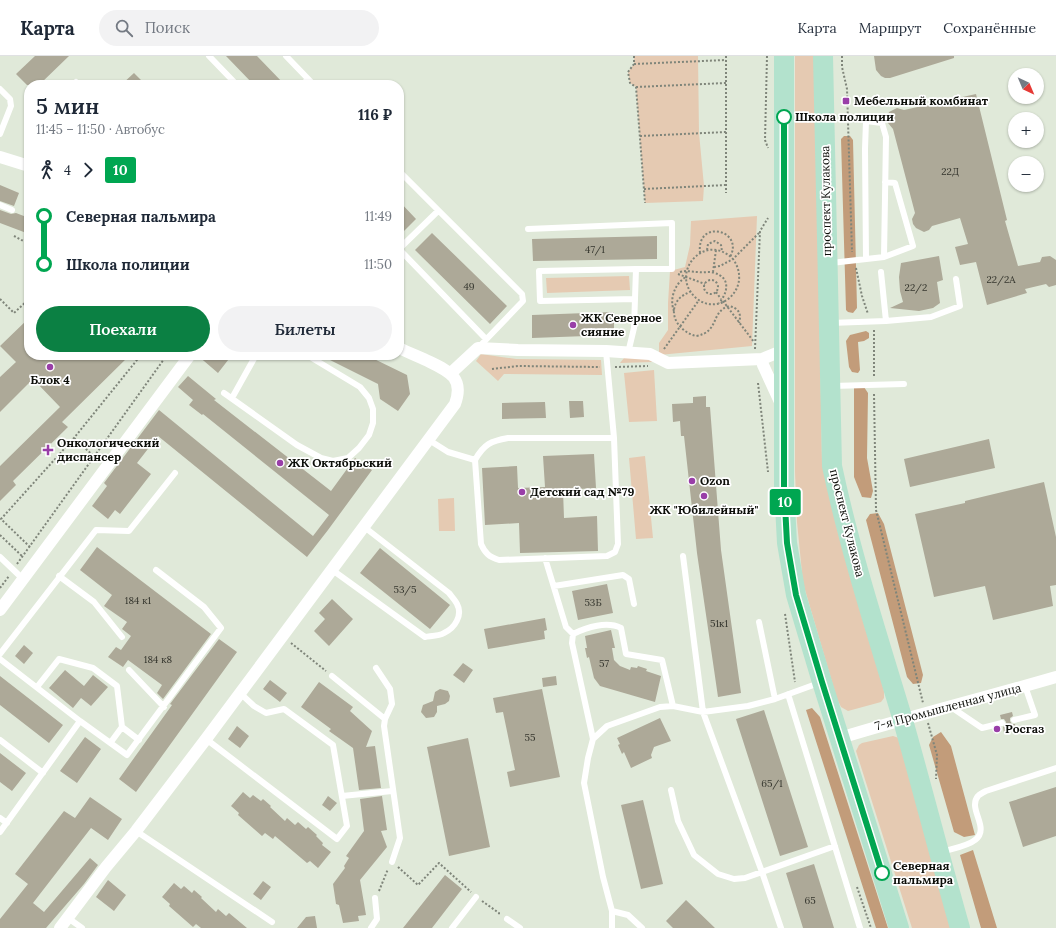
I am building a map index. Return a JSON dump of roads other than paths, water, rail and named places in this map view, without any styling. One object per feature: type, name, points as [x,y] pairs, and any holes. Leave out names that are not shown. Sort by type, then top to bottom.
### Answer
[{"type":"main road","points":[[784,56],[784,486],[787,543],[796,595],[900,928]]},
{"type":"main road","name":"проспект Кулакова","points":[[823,56],[832,466],[841,508],[960,928]]},
{"type":"street","points":[[0,157],[24,164]]},
{"type":"street","points":[[451,373],[482,343],[518,350],[606,351],[650,354],[668,363],[762,359],[784,350]]},
{"type":"street","points":[[60,928],[206,739],[455,404],[458,394],[457,383],[451,373],[404,350]]},
{"type":"street","points":[[762,359],[763,365],[784,410]]},
{"type":"street","points":[[0,610],[186,360]]},
{"type":"street","name":"7-я Промышленная улица","points":[[840,738],[902,719],[951,707],[1056,677]]},
{"type":"lane","points":[[209,56],[232,80]]},
{"type":"lane","points":[[286,56],[308,79]]},
{"type":"lane","points":[[0,89],[10,99],[11,106],[0,134]]},
{"type":"lane","points":[[866,259],[866,121],[882,123],[886,137],[884,257]]},
{"type":"lane","points":[[404,176],[522,294],[523,301],[482,343],[404,255]]},
{"type":"lane","points":[[828,264],[884,257],[913,246],[894,183],[886,182]]},
{"type":"lane","points":[[0,205],[12,210]]},
{"type":"lane","points":[[404,244],[438,211]]},
{"type":"lane","points":[[528,229],[672,223],[672,269],[539,271],[540,301],[635,299]]},
{"type":"lane","points":[[628,353],[634,328],[636,269]]},
{"type":"lane","points":[[882,272],[886,321]]},
{"type":"lane","points":[[829,323],[886,321],[931,317],[960,306],[956,278]]},
{"type":"lane","points":[[606,351],[614,438],[618,544],[615,552],[607,556],[499,560],[491,557],[485,551],[481,544],[475,460],[481,449],[495,440],[502,439],[614,438]]},
{"type":"lane","points":[[232,398],[253,360]]},
{"type":"lane","points":[[224,393],[298,445],[321,458],[333,461],[348,458],[359,448],[369,435],[373,423],[373,409],[369,398],[360,387],[315,360]]},
{"type":"lane","points":[[830,386],[904,384]]},
{"type":"lane","points":[[429,440],[448,452],[475,460]]},
{"type":"lane","points":[[0,654],[96,530],[129,531],[175,474]]},
{"type":"lane","points":[[331,569],[425,637],[444,634],[456,623],[459,612],[457,604],[449,593],[363,526]]},
{"type":"lane","points":[[683,556],[703,712],[781,928]]},
{"type":"lane","points":[[0,557],[23,579]]},
{"type":"lane","points":[[545,558],[566,627],[573,634]]},
{"type":"lane","points":[[0,659],[127,755],[221,628],[204,607],[156,570]]},
{"type":"lane","points":[[554,586],[623,575],[629,579],[634,604]]},
{"type":"lane","points":[[59,576],[94,602],[122,637]]},
{"type":"lane","points":[[759,622],[775,699]]},
{"type":"lane","points":[[573,634],[585,628],[614,624],[621,628],[626,654],[662,660],[673,706]]},
{"type":"lane","points":[[573,634],[572,643],[593,739],[584,783],[603,877],[612,911],[612,928]]},
{"type":"lane","points":[[37,687],[59,659],[94,668],[117,686],[122,727],[111,742]]},
{"type":"lane","points":[[376,668],[390,689],[392,704],[385,719],[384,726],[392,791],[400,838],[392,862]]},
{"type":"lane","points":[[129,670],[164,707]]},
{"type":"lane","points":[[332,676],[385,719]]},
{"type":"lane","points":[[593,739],[607,726],[660,707],[673,706],[703,712],[748,706],[775,699],[822,682]]},
{"type":"lane","points":[[1014,720],[1035,715],[1025,686]]},
{"type":"lane","points":[[206,739],[337,839],[347,826],[333,745],[284,709],[266,713],[254,706],[240,693]]},
{"type":"lane","points":[[788,694],[860,928]]},
{"type":"lane","points":[[951,707],[982,728],[1002,723]]},
{"type":"lane","points":[[0,832],[80,720]]},
{"type":"lane","points":[[122,727],[138,740]]},
{"type":"lane","points":[[0,740],[43,773]]},
{"type":"lane","points":[[938,853],[974,841],[980,834],[981,827],[975,805],[978,796],[986,791],[1056,768]]},
{"type":"lane","points":[[671,790],[678,821],[694,856],[718,874],[734,879],[745,878],[835,846]]},
{"type":"lane","points":[[342,796],[392,791]]},
{"type":"lane","points":[[0,818],[7,823]]},
{"type":"lane","points":[[136,831],[272,922]]},
{"type":"lane","points":[[452,928],[476,897]]},
{"type":"lane","points":[[371,928],[378,919],[375,898]]},
{"type":"lane","points":[[612,911],[628,915],[642,928]]},
{"type":"lane","points":[[68,918],[82,928]]},
{"type":"lane","points":[[507,919],[520,928]]},
{"type":"place","name":"Мебельный комбинат","points":[[846,101]]},
{"type":"place","name":"Школа полиции","points":[[784,117]]},
{"type":"place","name":"ЖК Северное сияние","points":[[573,325]]},
{"type":"place","name":"Блок 4","points":[[50,367]]},
{"type":"place","name":"Онкологический диспансер","points":[[48,450]]},
{"type":"place","name":"ЖК Октябрьский","points":[[280,463]]},
{"type":"place","name":"Ozon","points":[[692,481]]},
{"type":"place","name":"Детский сад №79","points":[[522,492]]},
{"type":"place","name":"ЖК \"Юбилейный\"","points":[[704,496]]},
{"type":"place","name":"Росгаз","points":[[997,729]]},
{"type":"place","name":"Северная пальмира","points":[[882,873]]}]
